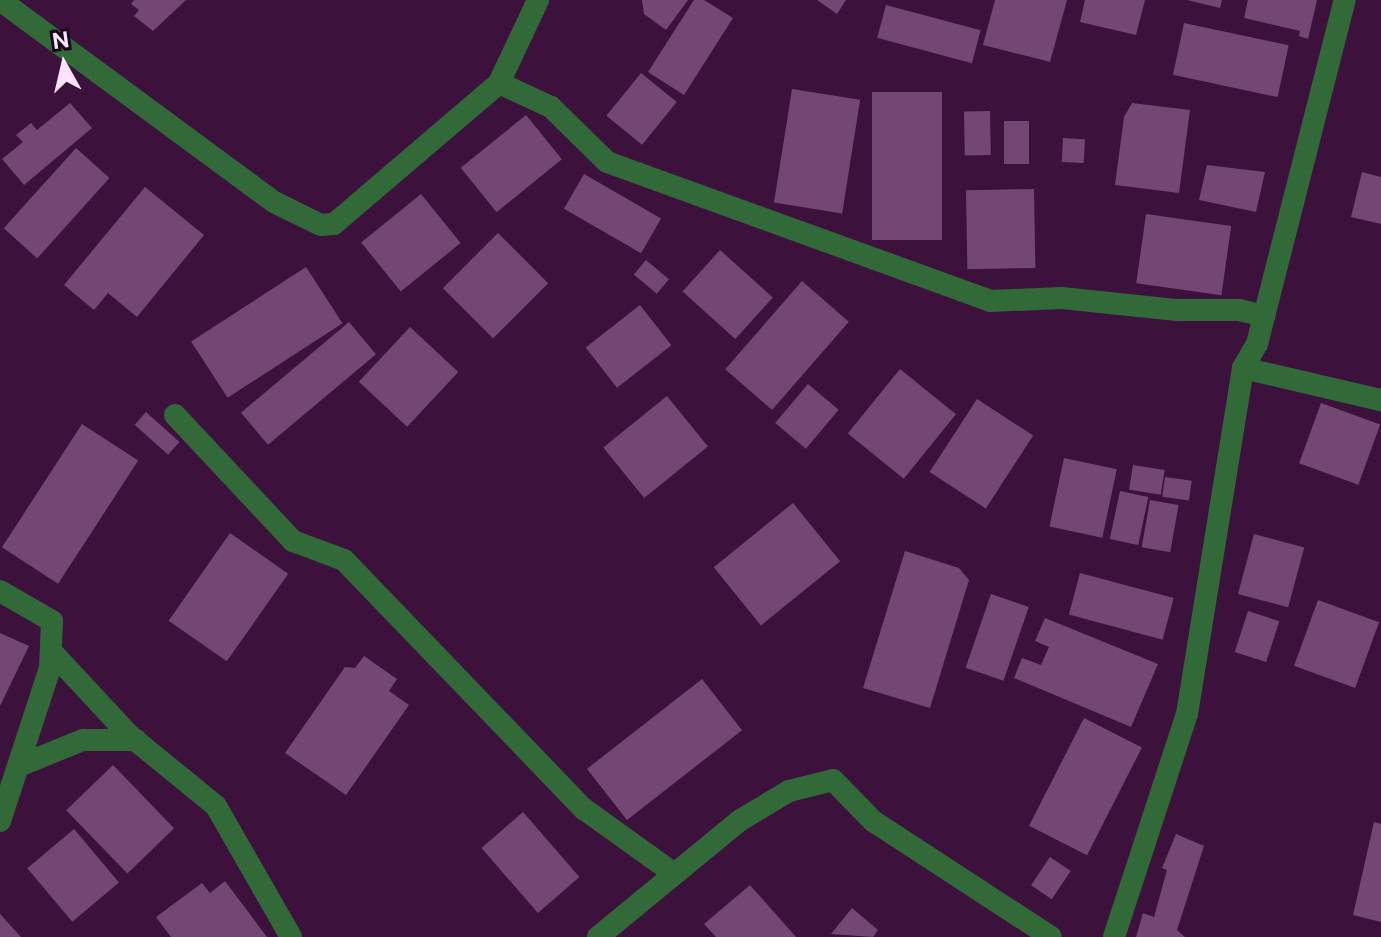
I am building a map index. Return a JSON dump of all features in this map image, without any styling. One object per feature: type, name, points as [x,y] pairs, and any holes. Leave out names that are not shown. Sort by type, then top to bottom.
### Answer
[{"type":"street","points":[[0,0],[274,202],[321,225],[334,224],[499,83],[538,0]]},
{"type":"street","points":[[1114,937],[1187,714],[1243,368],[1264,316],[1345,0]]},
{"type":"street","points":[[499,83],[551,107],[607,162],[990,301],[1062,298],[1177,310],[1239,310],[1264,316]]},
{"type":"street","points":[[1243,368],[1381,400]]},
{"type":"street","points":[[175,415],[293,541],[344,560],[584,809],[673,873]]},
{"type":"street","points":[[0,591],[52,621],[51,651],[21,765],[0,821]]},
{"type":"street","points":[[51,651],[136,740],[216,806],[291,937]]},
{"type":"street","points":[[21,765],[83,740],[136,740]]},
{"type":"street","points":[[598,937],[739,821],[789,791],[833,780],[873,821],[1051,937]]},
{"type":"building","points":[[134,0],[186,0],[153,31],[134,16],[139,10],[131,4]]},
{"type":"building","points":[[642,0],[688,0],[666,30],[644,14]]},
{"type":"building","points":[[694,0],[704,0],[733,18],[684,95],[648,72]]},
{"type":"building","points":[[817,0],[846,0],[837,14]]},
{"type":"building","points":[[995,0],[1067,0],[1050,62],[983,45]]},
{"type":"building","points":[[1085,0],[1145,0],[1136,35],[1080,22]]},
{"type":"building","points":[[1187,0],[1222,0],[1220,8]]},
{"type":"building","points":[[1248,0],[1317,0],[1308,39],[1299,36],[1300,31],[1244,18]]},
{"type":"building","points":[[886,5],[981,30],[972,63],[877,38]]},
{"type":"building","points":[[1184,23],[1289,45],[1278,97],[1173,75]]},
{"type":"building","points":[[641,73],[677,102],[642,145],[606,116]]},
{"type":"building","points":[[792,89],[860,100],[842,213],[774,203]]},
{"type":"building","points":[[872,92],[942,92],[942,240],[872,240]]},
{"type":"building","points":[[70,103],[92,128],[24,185],[2,159],[23,142],[16,135],[31,123],[37,130]]},
{"type":"building","points":[[1132,103],[1190,110],[1179,193],[1115,185],[1124,117]]},
{"type":"building","points":[[964,111],[990,111],[991,155],[965,155]]},
{"type":"building","points":[[526,115],[562,159],[497,212],[461,168]]},
{"type":"building","points":[[1004,121],[1029,121],[1029,164],[1004,164]]},
{"type":"building","points":[[1063,138],[1085,139],[1084,163],[1062,162]]},
{"type":"building","points":[[76,148],[109,178],[37,258],[4,228]]},
{"type":"building","points":[[1207,165],[1265,172],[1256,212],[1199,200]]},
{"type":"building","points":[[1362,172],[1381,177],[1381,224],[1351,217]]},
{"type":"building","points":[[584,174],[661,218],[641,253],[564,209]]},
{"type":"building","points":[[145,187],[204,235],[137,317],[108,293],[94,310],[64,285]]},
{"type":"building","points":[[1034,189],[1035,268],[967,269],[966,190]]},
{"type":"building","points":[[421,194],[461,243],[401,291],[361,242]]},
{"type":"building","points":[[1146,214],[1231,226],[1221,295],[1136,283]]},
{"type":"building","points":[[498,233],[548,283],[493,338],[443,288]]},
{"type":"building","points":[[720,250],[773,298],[735,339],[683,292]]},
{"type":"building","points":[[646,260],[669,279],[657,294],[634,275]]},
{"type":"building","points":[[306,267],[342,323],[228,398],[191,342]]},
{"type":"building","points":[[802,281],[849,322],[772,410],[725,369]]},
{"type":"building","points":[[640,305],[671,345],[617,388],[586,347]]},
{"type":"building","points":[[349,322],[376,354],[268,445],[241,413]]},
{"type":"building","points":[[410,327],[458,372],[407,427],[359,382]]},
{"type":"building","points":[[900,369],[956,414],[904,479],[848,434]]},
{"type":"building","points":[[808,384],[839,410],[806,449],[775,423]]},
{"type":"building","points":[[667,396],[708,447],[644,498],[603,448]]},
{"type":"building","points":[[977,399],[1033,435],[986,508],[930,472]]},
{"type":"building","points":[[1321,403],[1380,425],[1358,485],[1299,463]]},
{"type":"building","points":[[146,412],[179,442],[168,455],[135,425]]},
{"type":"building","points":[[82,424],[138,460],[58,584],[2,547]]},
{"type":"building","points":[[1064,458],[1117,469],[1102,538],[1049,526]]},
{"type":"building","points":[[1133,465],[1165,470],[1161,495],[1129,490]]},
{"type":"building","points":[[1165,477],[1192,481],[1189,501],[1162,497]]},
{"type":"building","points":[[1120,491],[1148,497],[1138,545],[1110,539]]},
{"type":"building","points":[[1150,500],[1179,505],[1170,552],[1142,547]]},
{"type":"building","points":[[793,503],[840,561],[761,625],[714,567]]},
{"type":"building","points":[[230,533],[288,574],[227,661],[169,621]]},
{"type":"building","points":[[1254,534],[1304,547],[1288,607],[1238,594]]},
{"type":"building","points":[[905,551],[959,568],[969,580],[930,708],[863,688]]},
{"type":"building","points":[[1080,573],[1174,598],[1163,640],[1069,615]]},
{"type":"building","points":[[991,594],[1029,607],[1003,681],[966,668]]},
{"type":"building","points":[[1318,600],[1379,622],[1355,688],[1294,666]]},
{"type":"building","points":[[1248,611],[1279,621],[1266,662],[1235,652]]},
{"type":"building","points":[[1045,618],[1158,664],[1131,727],[1014,678],[1022,658],[1041,665],[1049,647],[1035,641]]},
{"type":"building","points":[[0,633],[29,646],[0,706]]},
{"type":"building","points":[[364,656],[397,679],[389,691],[409,705],[346,795],[285,753],[345,667],[355,668]]},
{"type":"building","points":[[702,679],[742,730],[627,820],[587,769]]},
{"type":"building","points":[[1084,718],[1142,748],[1087,855],[1029,826]]},
{"type":"building","points":[[113,765],[174,828],[127,873],[66,810]]},
{"type":"building","points":[[523,812],[579,877],[538,913],[481,848]]},
{"type":"building","points":[[1374,822],[1381,824],[1381,922],[1353,915]]},
{"type":"building","points":[[74,829],[119,883],[72,922],[27,868]]},
{"type":"building","points":[[1176,834],[1204,846],[1177,930],[1185,937],[1136,937],[1143,913],[1154,917],[1167,870],[1162,868]]},
{"type":"building","points":[[1050,857],[1071,871],[1052,899],[1031,885]]},
{"type":"building","points":[[225,881],[267,937],[171,937],[156,917],[202,883],[210,893]]},
{"type":"building","points":[[750,885],[796,937],[716,937],[704,924]]},
{"type":"building","points":[[852,908],[878,930],[873,937],[831,934]]},
{"type":"building","points":[[0,914],[21,937],[0,937]]}]
